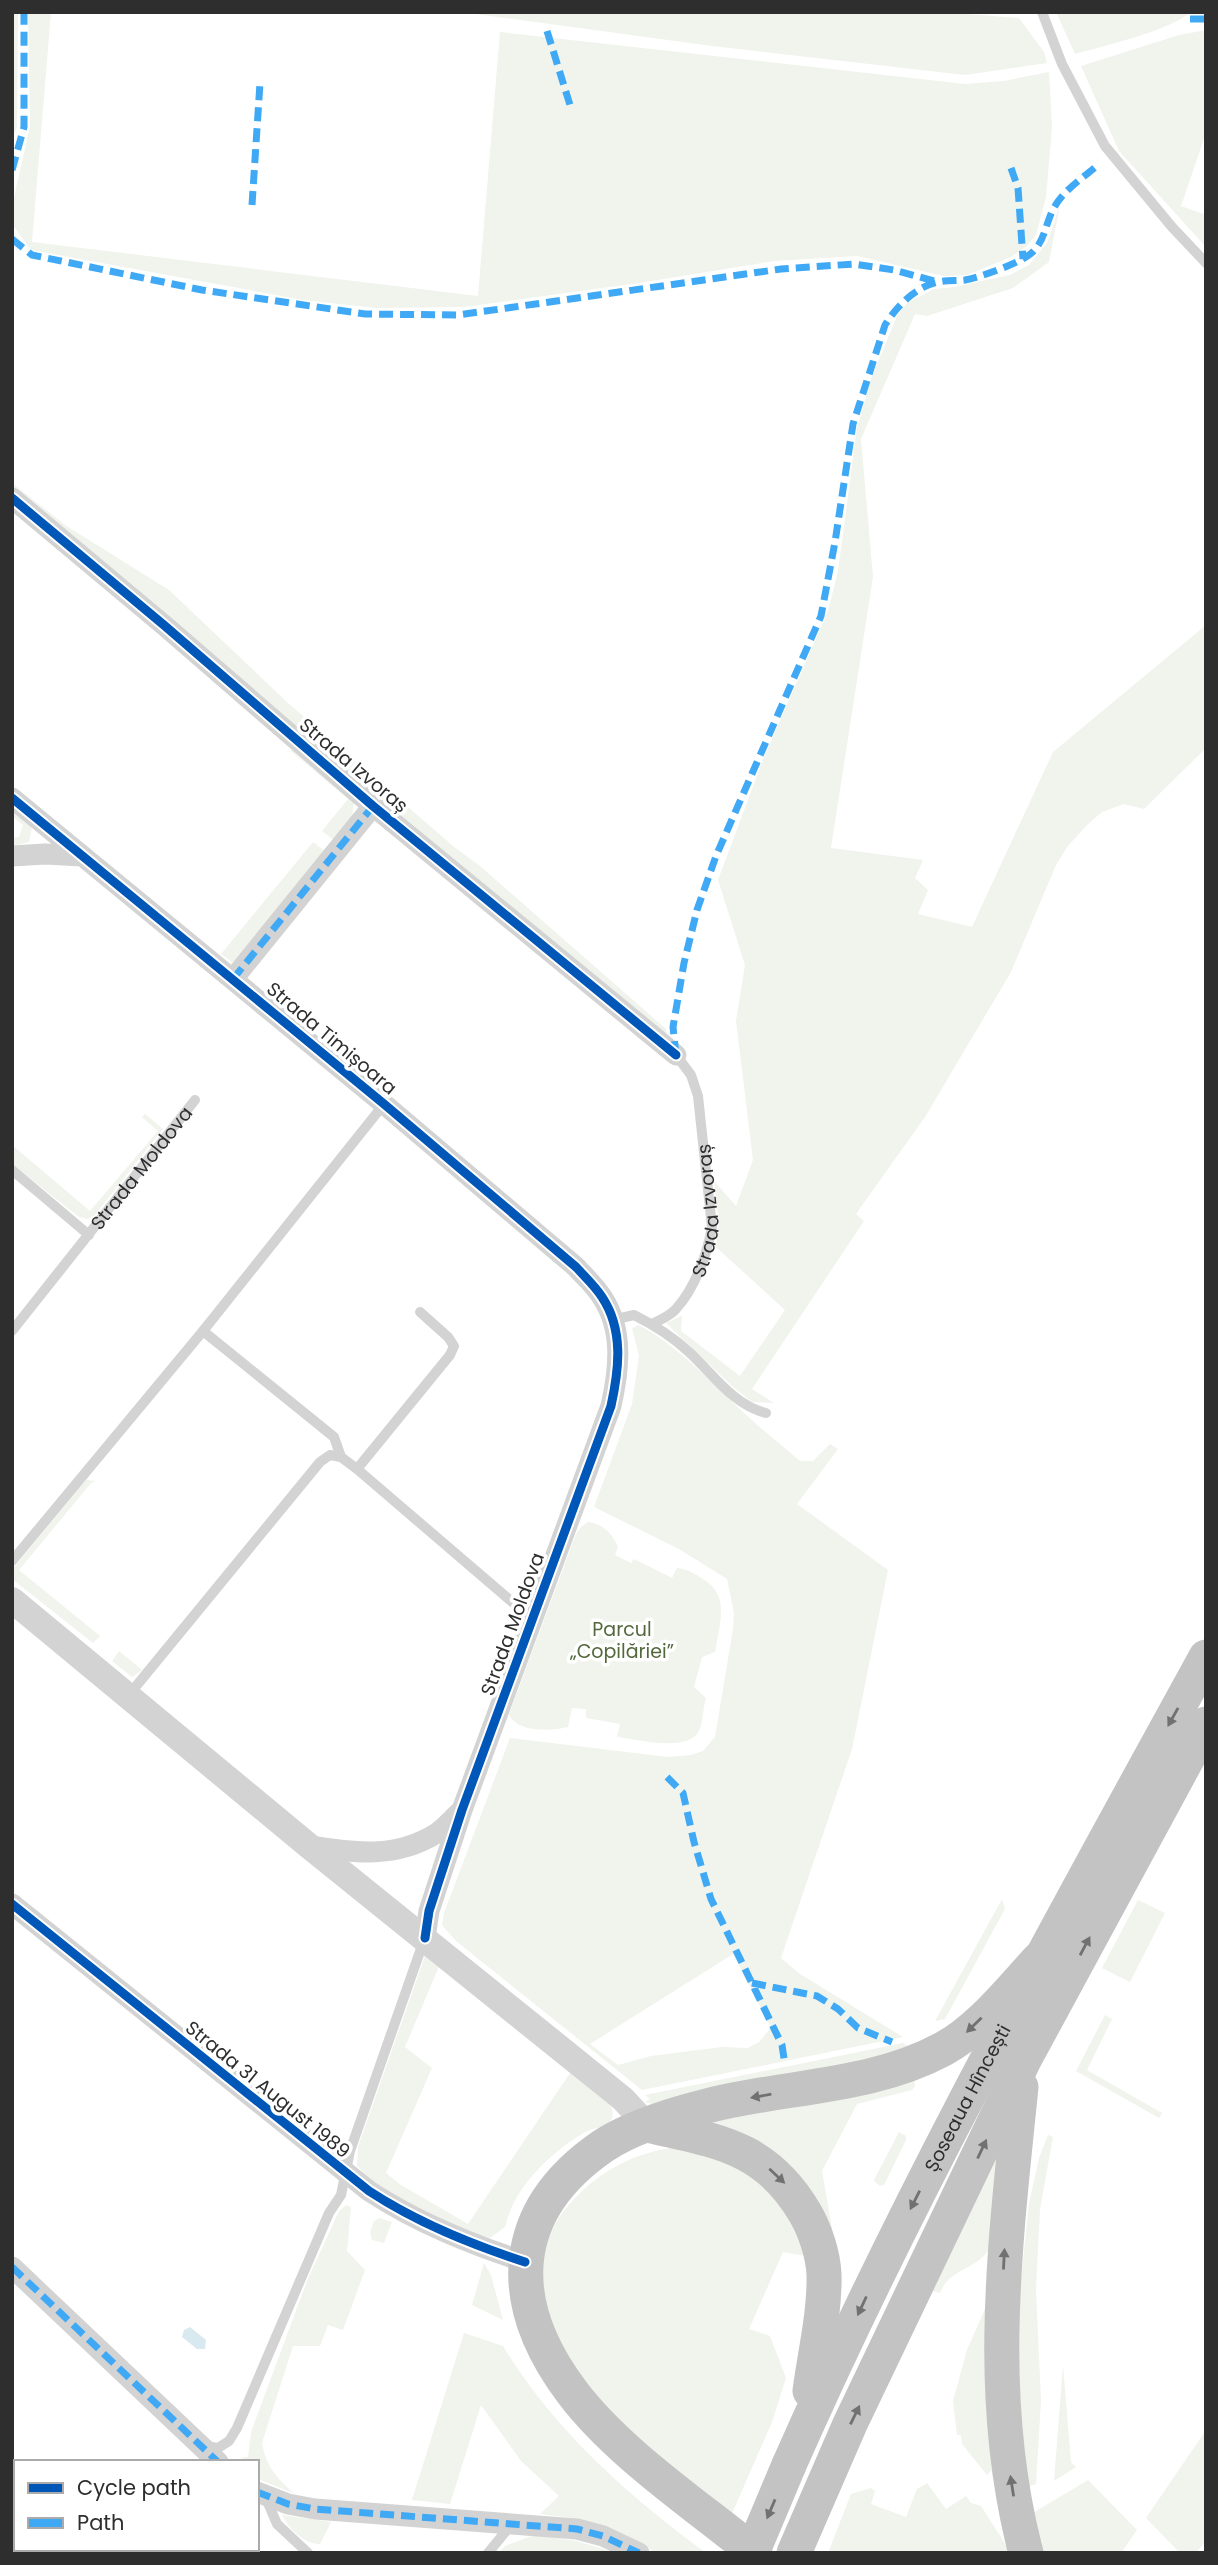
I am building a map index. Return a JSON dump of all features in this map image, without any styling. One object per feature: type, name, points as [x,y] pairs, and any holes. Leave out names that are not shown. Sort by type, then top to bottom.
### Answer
[{"type":"highway","name":"Șoseaua Hîncești","points":[[753,2553],[789,2465],[885,2258],[1040,1959],[1206,1657]]},
{"type":"highway","name":"Șoseaua Hîncești","points":[[794,2553],[850,2424],[1024,2060],[1206,1724]]},
{"type":"highway","points":[[753,2553],[633,2455],[597,2421],[572,2392],[551,2360],[533,2325],[525,2289],[525,2262],[536,2221],[548,2197],[571,2172],[605,2145],[647,2125],[706,2106],[871,2075],[909,2064],[944,2048],[967,2032],[1040,1959]]},
{"type":"highway","points":[[1024,2060],[1006,2227],[1000,2361],[1007,2452],[1026,2553]]},
{"type":"highway","points":[[647,2125],[711,2140],[740,2150],[765,2165],[791,2190],[808,2218],[824,2270],[824,2293],[805,2430]]},
{"type":"street","name":"Strada Izvoraș","points":[[12,498],[373,806],[676,1055]]},
{"type":"street","name":"Strada Timișoara","points":[[12,798],[384,1104],[576,1267],[603,1298],[612,1320]]},
{"type":"street","name":"Strada Izvoraș","points":[[233,979],[373,806]]},
{"type":"street","points":[[12,856],[82,856]]},
{"type":"street","name":"Strada Moldova","points":[[425,1938],[429,1911],[462,1810],[611,1406],[617,1376],[618,1343],[612,1320]]},
{"type":"street","points":[[12,1600],[309,1846],[623,2099],[647,2125]]},
{"type":"street","name":"Strada Moldova","points":[[309,1846],[358,1853],[384,1852],[410,1845],[437,1833],[462,1810]]},
{"type":"street","name":"Strada 31 August 1989","points":[[12,1904],[345,2175],[400,2211],[433,2228],[525,2262]]},
{"type":"street","points":[[12,2267],[216,2460]]},
{"type":"street","points":[[261,2494],[315,2509],[577,2529],[603,2536],[639,2553]]},
{"type":"lane","points":[[1042,12],[1062,64],[1105,146],[1172,227],[1206,262]]},
{"type":"lane","name":"Strada Izvoraș","points":[[652,1324],[674,1312],[685,1297],[709,1247],[712,1227],[698,1096],[691,1075],[676,1055]]},
{"type":"lane","name":"Strada Moldova","points":[[12,1331],[195,1100]]},
{"type":"lane","points":[[12,1561],[203,1331],[384,1104]]},
{"type":"lane","name":"Strada Moldova","points":[[12,1170],[89,1235]]},
{"type":"lane","points":[[357,1469],[450,1355],[454,1346],[448,1336],[420,1312]]},
{"type":"lane","points":[[612,1320],[634,1315],[652,1324],[688,1351],[742,1404],[766,1413]]},
{"type":"lane","name":"Strada Moldova","points":[[203,1331],[334,1437],[341,1457],[532,1619]]},
{"type":"lane","points":[[128,1696],[320,1462],[330,1455],[341,1457]]},
{"type":"lane","name":"Strada 31 August 1989","points":[[202,2446],[218,2448],[229,2441],[237,2428],[329,2213],[341,2195],[350,2151],[425,1938]]},
{"type":"lane","points":[[261,2494],[277,2524],[308,2553]]},
{"type":"lane","points":[[488,2553],[511,2524]]},
{"type":"green space","points":[[12,12],[18,12],[17,127],[12,139]]},
{"type":"green space","points":[[28,12],[51,12],[32,242],[478,296],[500,32],[965,84],[1004,81],[1049,72],[1052,127],[1046,197],[1036,235],[1027,246],[1011,257],[967,275],[944,276],[857,256],[774,261],[464,307],[376,308],[303,300],[31,250],[12,224],[13,202],[30,126]]},
{"type":"green space","points":[[461,12],[943,12],[1019,18],[1044,52],[1047,63],[965,75],[712,46]]},
{"type":"green space","points":[[1056,12],[1192,12],[1151,32],[1075,54]]},
{"type":"green space","points":[[1206,30],[1206,133],[1181,206],[1206,215],[1206,247],[1119,151],[1081,66],[1179,35]]},
{"type":"green space","points":[[1060,205],[1049,262],[1013,288],[927,316],[915,314],[861,439],[873,577],[831,848],[923,860],[915,878],[928,890],[918,914],[972,927],[1053,752],[1206,625],[1206,748],[1144,809],[1124,804],[1102,812],[1067,847],[1056,865],[1011,972],[925,1117],[856,1214],[864,1221],[752,1389],[774,1403],[752,1402],[666,1323],[682,1316],[681,1331],[740,1376],[785,1310],[716,1247],[719,1223],[714,1181],[736,1206],[753,1160],[736,1021],[745,965],[718,880],[764,757],[828,611],[838,571],[857,428],[871,379],[897,316],[907,303],[934,289],[1010,275],[1029,265],[1047,243]]},
{"type":"green space","points":[[12,483],[65,525],[169,590],[288,703],[666,1029],[666,1038],[12,493]]},
{"type":"green space","points":[[297,745],[354,802],[352,818],[336,842],[322,831],[348,799],[291,751]]},
{"type":"green space","points":[[12,807],[32,827],[29,842],[12,846],[12,838],[19,837],[23,825],[12,816]]},
{"type":"green space","points":[[313,842],[327,853],[236,961],[232,962],[221,954]]},
{"type":"green space","points":[[145,1114],[163,1129],[94,1216],[87,1219],[79,1217],[12,1164],[12,1145],[90,1211],[158,1131],[142,1117]]},
{"type":"green space","points":[[639,1325],[681,1354],[800,1461],[813,1461],[830,1444],[838,1449],[797,1504],[888,1570],[852,1749],[781,1958],[800,1974],[903,2037],[642,2090],[456,1941],[442,1925],[444,1913],[510,1738],[668,1757],[703,1751],[715,1737],[733,1629],[734,1613],[727,1579],[679,1549],[594,1507],[632,1404],[639,1356],[632,1328]],"holes":[[[733,1954],[771,2028],[759,2042],[748,2048],[722,2047],[651,2056],[618,2065],[590,2044]]]},
{"type":"green space","points":[[86,1480],[96,1481],[91,1483],[19,1570],[100,1636],[93,1643],[12,1579],[12,1570]]},
{"type":"green space","name":"Parcul „Copilăriei”","points":[[588,1522],[603,1527],[610,1534],[618,1547],[615,1555],[631,1563],[634,1559],[672,1578],[677,1568],[688,1571],[703,1579],[717,1593],[721,1612],[719,1632],[715,1652],[702,1657],[694,1687],[706,1698],[699,1731],[693,1738],[684,1742],[661,1743],[617,1737],[620,1724],[586,1718],[586,1709],[572,1708],[568,1727],[553,1729],[527,1728],[519,1725],[509,1714],[576,1534]]},
{"type":"green space","points":[[119,1651],[142,1670],[132,1677],[112,1661]]},
{"type":"green space","points":[[1002,1899],[1005,1909],[945,2019],[935,2021]]},
{"type":"green space","points":[[1138,1900],[1165,1913],[1130,1982],[1102,1968]]},
{"type":"green space","points":[[426,1953],[440,1964],[405,2047],[432,2068],[386,2173],[401,2185],[468,2224],[570,2073],[611,2106],[613,2114],[608,2124],[572,2140],[535,2172],[516,2198],[505,2227],[490,2238],[467,2231],[403,2200],[379,2187],[357,2166],[358,2147]]},
{"type":"green space","points":[[1105,2015],[1112,2019],[1087,2070],[1162,2113],[1159,2118],[1076,2071]]},
{"type":"green space","points":[[903,2043],[915,2051],[656,2105],[645,2102],[650,2099],[645,2095]]},
{"type":"green space","points":[[914,2080],[915,2086],[912,2090],[857,2104],[822,2171],[838,2263],[780,2162],[713,2122]]},
{"type":"green space","points":[[1010,2126],[1002,2209],[993,2240],[982,2258],[949,2279],[940,2293],[933,2291]]},
{"type":"green space","points":[[899,2132],[906,2136],[906,2140],[884,2185],[880,2186],[874,2181],[875,2178]]},
{"type":"green space","points":[[1048,2135],[1053,2137],[1040,2209],[1036,2290],[1041,2401],[1036,2484],[1028,2487],[1020,2431],[1015,2335],[1029,2204],[1039,2158]]},
{"type":"green space","points":[[679,2147],[722,2158],[776,2190],[812,2257],[783,2252],[749,2329],[770,2336],[786,2378],[772,2422],[730,2518],[617,2422],[594,2397],[561,2345],[550,2316],[544,2287],[544,2258],[552,2230],[580,2193],[618,2165],[647,2153]]},
{"type":"green space","points":[[346,2205],[351,2207],[347,2251],[365,2270],[343,2330],[328,2325],[320,2346],[293,2346],[262,2443],[273,2472],[295,2494],[259,2478],[259,2460],[241,2458],[248,2457],[251,2432],[307,2281],[339,2211]]},
{"type":"green space","points":[[379,2218],[392,2222],[384,2243],[372,2240],[370,2232],[374,2221]]},
{"type":"green space","points":[[484,2263],[491,2275],[503,2320],[472,2305]]},
{"type":"green space","points":[[985,2309],[986,2390],[992,2470],[987,2475],[962,2444],[961,2435],[957,2435],[953,2401],[967,2350]]},
{"type":"green space","points":[[464,2333],[503,2346],[545,2405],[594,2459],[648,2508],[706,2553],[656,2553],[626,2535],[573,2518],[540,2514],[559,2496],[521,2461],[481,2405],[450,2504],[412,2500]]},
{"type":"green space","points":[[1063,2365],[1071,2462],[1076,2467],[1054,2481]]},
{"type":"green space","points":[[1206,2430],[1206,2541],[1196,2553],[1180,2553],[1146,2518]]},
{"type":"green space","points":[[1088,2480],[1137,2530],[1121,2553],[1041,2553],[1031,2514]]},
{"type":"green space","points":[[927,2483],[946,2509],[966,2496],[971,2503],[981,2506],[1011,2553],[828,2553],[851,2494],[871,2488],[875,2491],[871,2504],[906,2517],[917,2489]]},
{"type":"green space","points":[[282,2515],[331,2522],[320,2544],[298,2535]]},
{"type":"green space","points":[[534,2535],[577,2541],[616,2553],[499,2553],[505,2546]]},
{"type":"shaded area","points":[[190,2327],[206,2340],[205,2349],[197,2349],[182,2337],[184,2330]]},
{"type":"marked path","points":[[12,170],[24,127],[24,12]]},
{"type":"marked path","points":[[1190,19],[1206,19]]},
{"type":"marked path","points":[[547,31],[570,105]]},
{"type":"marked path","points":[[252,205],[260,83]]},
{"type":"marked path","points":[[676,1055],[673,1027],[697,910],[716,856],[821,616],[853,424],[885,325],[901,304],[922,288],[938,282],[979,276],[1013,264],[1033,252],[1059,200],[1098,165]]},
{"type":"marked path","points":[[1011,168],[1018,188],[1023,259]]},
{"type":"marked path","points":[[12,239],[32,255],[202,290],[365,314],[458,315],[781,269],[854,264],[894,270],[938,282]]},
{"type":"marked path","points":[[233,979],[373,806]]},
{"type":"marked path","points":[[667,1777],[683,1793],[711,1899],[782,2045],[785,2065]]},
{"type":"marked path","points":[[752,1983],[817,1996],[838,2009],[858,2028],[892,2042]]},
{"type":"marked path","points":[[12,2267],[216,2460]]},
{"type":"marked path","points":[[259,2493],[288,2504],[315,2509],[577,2529],[603,2536],[639,2553]]},
{"type":"cycle path","points":[[12,498],[373,806],[676,1055]]},
{"type":"cycle path","points":[[12,798],[384,1104],[576,1267],[602,1297],[614,1323],[618,1350],[611,1406],[462,1810],[429,1911],[425,1938]]},
{"type":"cycle path","points":[[12,1904],[369,2191],[445,2232],[525,2262]]}]
